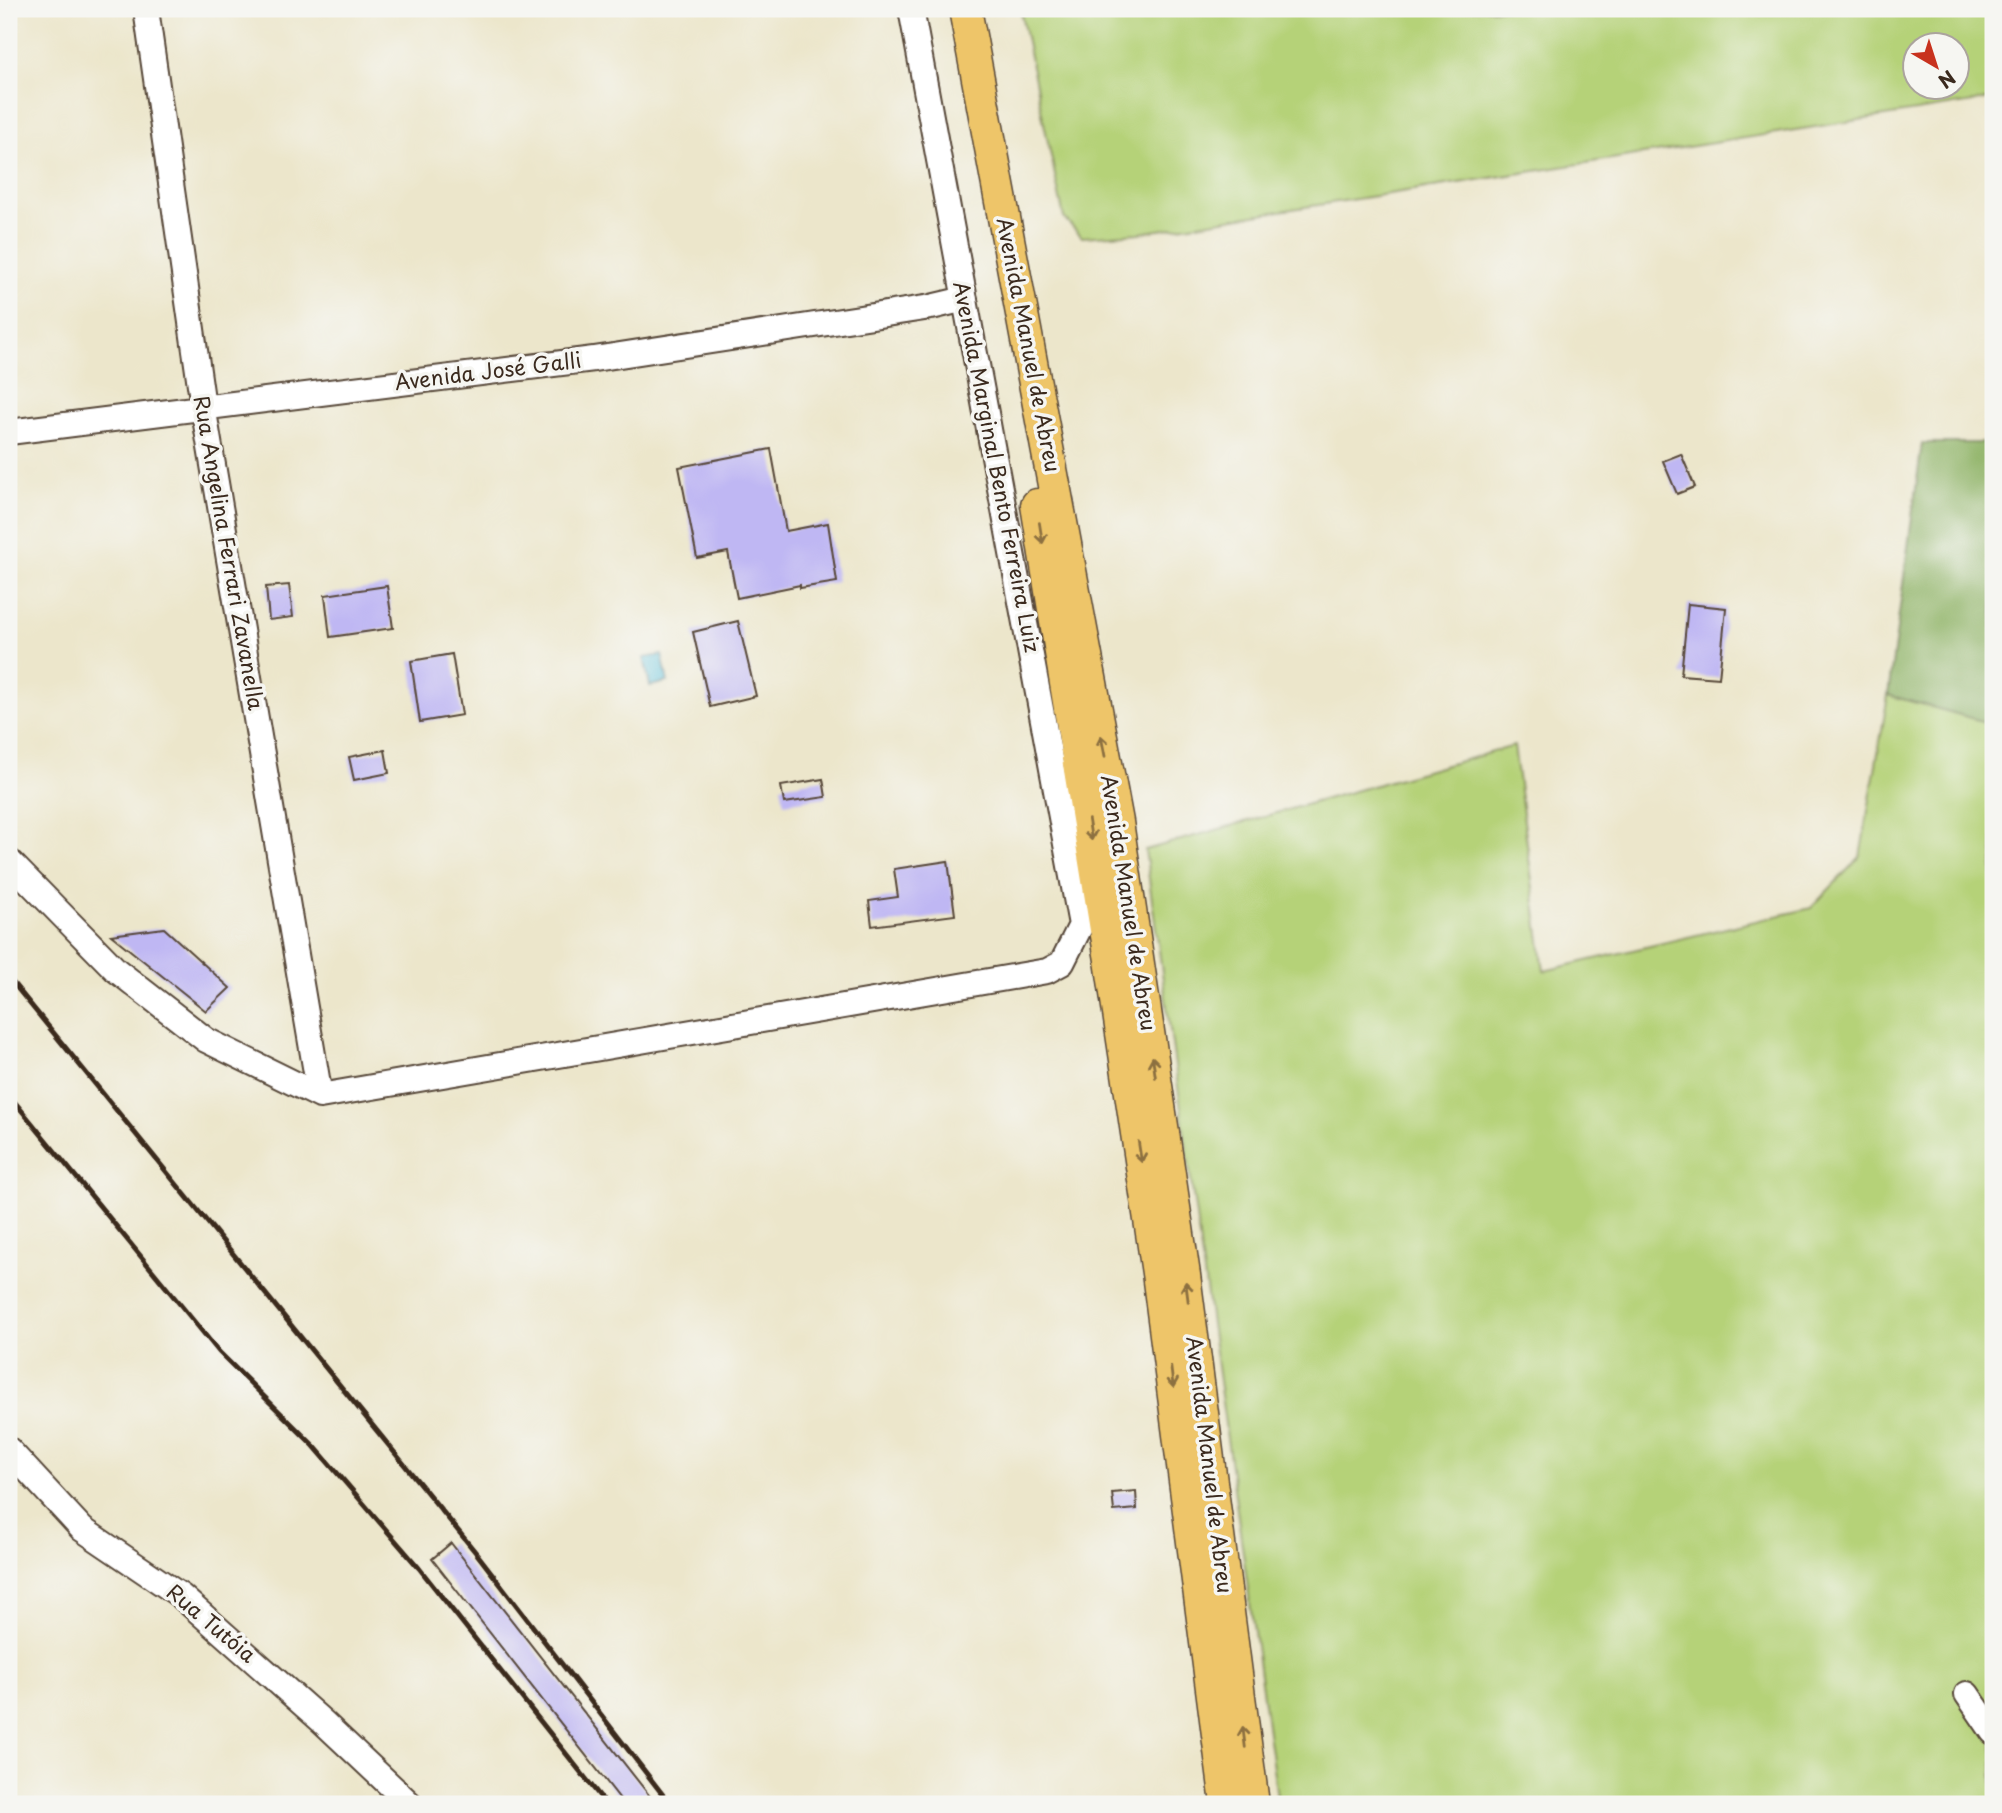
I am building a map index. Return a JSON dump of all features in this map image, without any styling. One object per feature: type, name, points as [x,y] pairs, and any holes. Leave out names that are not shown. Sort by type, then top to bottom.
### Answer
[{"type":"main road","name":"Avenida Manuel de Abreu","points":[[943,9],[1006,315],[1111,960],[1158,1273],[1227,1804]]},
{"type":"main road","name":"Avenida Manuel de Abreu","points":[[965,9],[1117,822],[1184,1275],[1253,1804]]},
{"type":"street","name":"Rua Angelina Ferrari Zavanella","points":[[146,9],[203,406],[320,1096]]},
{"type":"street","name":"Avenida Marginal Bento Ferreira Luiz","points":[[320,1096],[1047,971],[1062,963],[1081,925],[911,9]]},
{"type":"street","name":"Avenida José Galli","points":[[9,432],[594,359],[931,307],[965,299]]},
{"type":"street","points":[[9,861],[116,970],[206,1040],[320,1096]]},
{"type":"street","name":"Rua Tutóia","points":[[9,1450],[82,1529],[181,1596],[323,1722],[410,1804]]},
{"type":"street","points":[[1967,1694],[1993,1732]]},
{"type":"green space","points":[[1020,9],[1993,9],[1993,99],[1140,233],[1082,237],[1064,218]]},
{"type":"green space","points":[[1922,443],[1993,443],[1993,724],[1888,695]]},
{"type":"green space","points":[[1888,695],[1993,724],[1993,1804],[1278,1804],[1145,850],[1514,746],[1544,971],[1811,908],[1860,857]]},
{"type":"water","points":[[662,655],[668,682],[650,686],[644,658]]},
{"type":"building","points":[[771,449],[786,531],[828,523],[837,582],[800,588],[800,585],[737,598],[728,552],[697,558],[679,467]]},
{"type":"building","points":[[1681,454],[1695,487],[1677,494],[1663,461]]},
{"type":"building","points":[[289,585],[293,617],[269,620],[266,587]]},
{"type":"building","points":[[387,586],[393,628],[330,637],[325,595]]},
{"type":"building","points":[[1688,604],[1726,608],[1719,678],[1681,675]]},
{"type":"building","points":[[738,621],[756,696],[710,707],[693,632]]},
{"type":"building","points":[[452,654],[462,715],[420,722],[411,661]]},
{"type":"building","points":[[385,750],[389,773],[354,780],[349,757]]},
{"type":"building","points":[[823,779],[826,797],[784,803],[781,786]]},
{"type":"building","points":[[948,861],[955,915],[872,926],[869,901],[898,897],[894,869]]},
{"type":"building","points":[[164,928],[230,988],[206,1011],[111,935]]},
{"type":"building","points":[[1136,1491],[1137,1509],[1114,1511],[1112,1493]]},
{"type":"building","points":[[451,1543],[656,1804],[624,1804],[432,1559]]},
{"type":"railway","points":[[9,978],[477,1554],[670,1804]]},
{"type":"railway","points":[[9,1095],[219,1352],[314,1446],[419,1568],[606,1804]]}]
